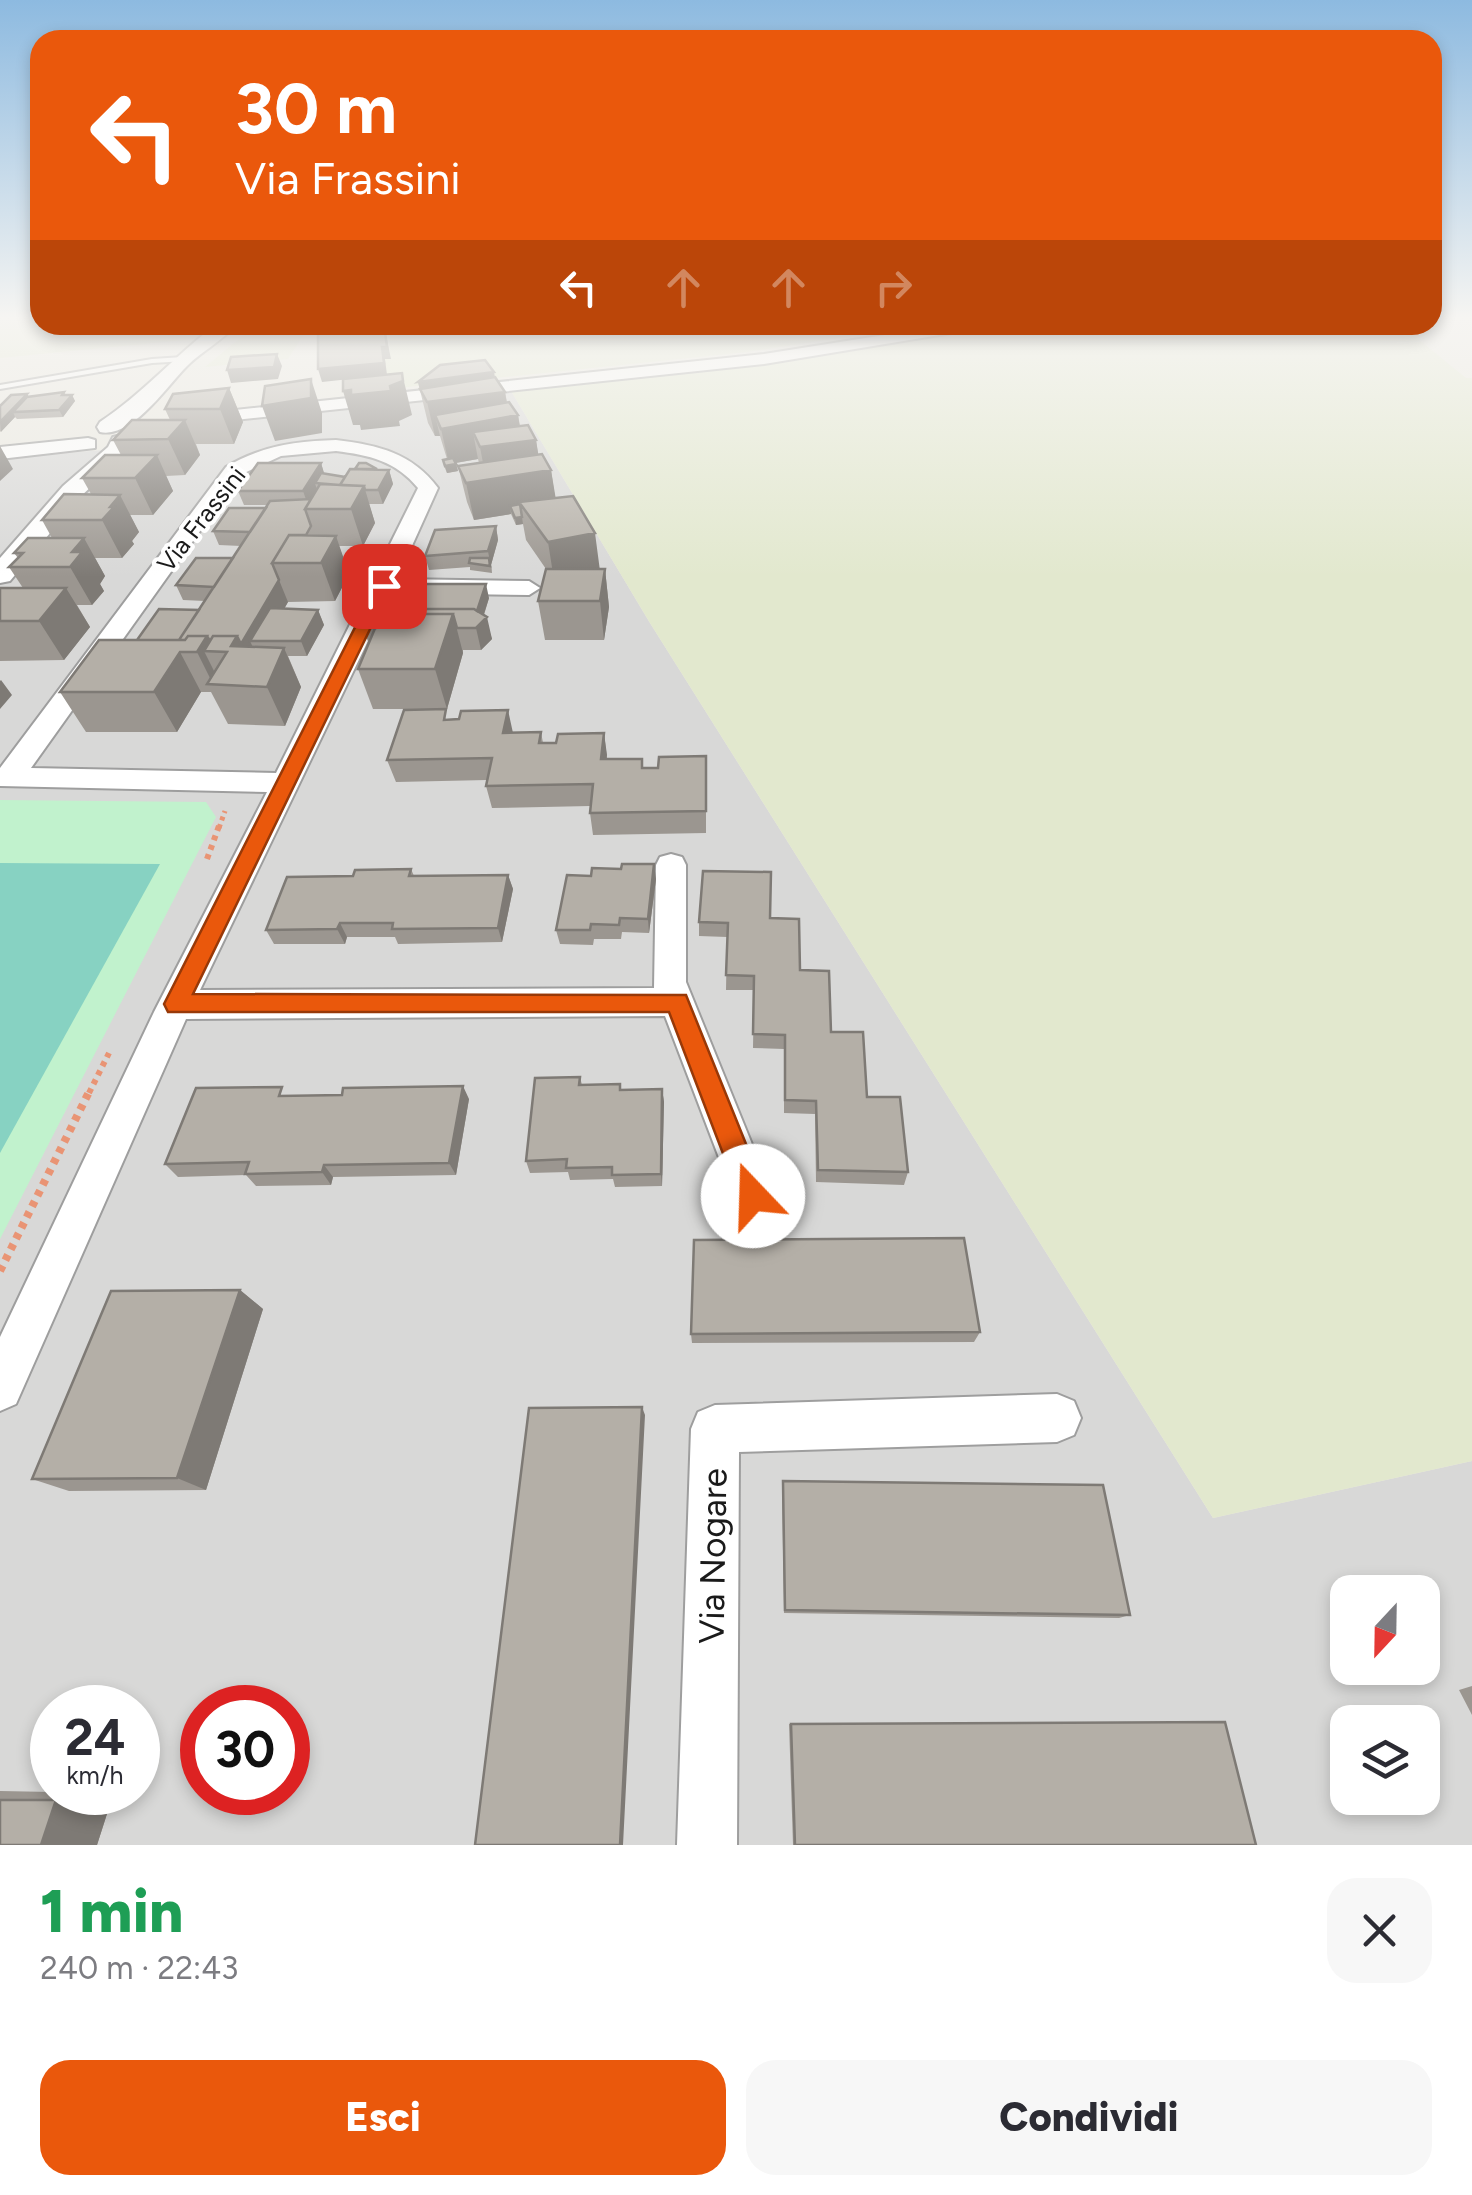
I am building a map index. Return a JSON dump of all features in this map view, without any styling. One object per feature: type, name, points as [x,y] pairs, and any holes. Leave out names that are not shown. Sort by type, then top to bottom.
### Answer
[{"type":"street","points":[[0,574],[104,442],[143,414],[146,405]]},
{"type":"street","points":[[170,422],[329,405]]},
{"type":"street","points":[[0,450],[104,442]]},
{"type":"street","name":"Via Frassini","points":[[0,1388],[176,1004],[384,586],[428,488],[421,473],[359,446],[339,444],[248,459],[233,472],[5,776]]},
{"type":"street","points":[[384,586],[530,588]]},
{"type":"street","name":"Via Frassini","points":[[5,776],[286,783]]},
{"type":"street","points":[[671,865],[669,982],[753,1196]]},
{"type":"street","points":[[176,1004],[678,1002]]},
{"type":"street","name":"Via Nogare","points":[[707,1845],[716,1429],[1057,1418]]},
{"type":"path","points":[[205,863],[226,812],[217,800]]},
{"type":"path","points":[[0,1271],[112,1046]]},
{"type":"shaded area","points":[[384,405],[519,405],[650,623],[1213,1518],[1472,1461],[1472,1845],[0,1845],[0,458],[143,447],[178,428]]},
{"type":"shaded area","points":[[0,863],[160,864],[0,1153]]},
{"type":"green space","points":[[519,405],[1472,405],[1472,1461],[1213,1518],[650,623]]},
{"type":"green space","points":[[0,800],[206,802],[216,817],[0,1239]]},
{"type":"building","points":[[1,405],[16,405],[0,422]]},
{"type":"building","points":[[19,405],[63,405],[59,410],[13,412]]},
{"type":"building","points":[[167,405],[222,405],[220,409],[165,409]]},
{"type":"building","points":[[511,405],[518,415],[441,429],[435,415]]},
{"type":"building","points":[[132,420],[185,420],[168,439],[113,440]]},
{"type":"building","points":[[528,425],[536,440],[480,447],[473,432]]},
{"type":"building","points":[[542,454],[551,470],[466,483],[458,466]]},
{"type":"building","points":[[105,455],[157,455],[135,478],[82,478]]},
{"type":"building","points":[[453,458],[456,464],[445,466],[443,460]]},
{"type":"building","points":[[258,463],[321,463],[303,491],[238,491]]},
{"type":"building","points":[[359,463],[366,463],[377,469],[355,469]]},
{"type":"building","points":[[350,469],[389,470],[378,490],[365,490],[364,486],[340,485]]},
{"type":"building","points":[[321,473],[345,477],[340,485],[315,483]]},
{"type":"building","points":[[320,484],[364,486],[351,509],[305,509]]},
{"type":"building","points":[[64,494],[120,495],[102,520],[42,520]]},
{"type":"building","points":[[573,496],[595,533],[548,542],[519,502]]},
{"type":"building","points":[[311,499],[305,509],[311,526],[306,535],[289,535],[272,563],[279,580],[241,644],[237,636],[213,636],[210,641],[207,636],[188,636],[179,640],[270,501]]},
{"type":"building","points":[[520,504],[522,517],[515,518],[510,506]]},
{"type":"building","points":[[229,508],[266,508],[250,532],[213,531]]},
{"type":"building","points":[[496,526],[488,551],[425,556],[435,530]]},
{"type":"building","points":[[289,535],[336,536],[321,563],[272,563]]},
{"type":"building","points":[[28,538],[84,538],[72,552],[82,552],[70,567],[9,567],[23,553],[14,553]]},
{"type":"building","points":[[196,558],[233,558],[214,587],[176,585]]},
{"type":"building","points":[[470,558],[489,558],[490,566],[469,563]]},
{"type":"building","points":[[546,569],[605,569],[600,601],[538,601]]},
{"type":"building","points":[[424,584],[486,584],[477,611],[414,609]]},
{"type":"building","points":[[0,588],[66,588],[39,621],[0,621]]},
{"type":"building","points":[[415,595],[409,609],[474,609],[487,617],[476,628],[457,628],[453,614],[381,614],[376,628],[363,628],[375,604],[397,604]]},
{"type":"building","points":[[270,608],[318,610],[301,641],[250,641]]},
{"type":"building","points":[[159,609],[199,610],[179,640],[137,640]]},
{"type":"building","points":[[381,614],[453,614],[435,669],[358,669]]},
{"type":"building","points":[[188,636],[207,636],[197,652],[180,652],[154,692],[60,692],[99,640],[185,640]]},
{"type":"building","points":[[213,636],[237,636],[231,646],[284,648],[267,687],[207,684],[227,652],[204,651]]},
{"type":"building","points":[[446,709],[444,720],[459,719],[461,711],[508,710],[503,733],[541,732],[539,743],[556,743],[558,734],[604,733],[601,759],[642,759],[642,768],[658,768],[659,757],[706,756],[706,811],[590,813],[593,784],[486,786],[492,758],[387,760],[404,710]]},
{"type":"building","points":[[622,864],[654,864],[648,919],[620,918],[619,925],[591,924],[590,930],[556,930],[567,875],[591,876],[592,868],[621,869]]},
{"type":"building","points":[[411,869],[409,876],[508,875],[498,928],[392,929],[393,923],[340,923],[337,929],[266,930],[287,877],[353,876],[355,870]]},
{"type":"building","points":[[703,871],[771,872],[770,918],[799,919],[800,970],[829,971],[831,1032],[863,1032],[867,1097],[900,1097],[908,1172],[818,1170],[816,1101],[785,1100],[785,1035],[753,1034],[754,976],[726,975],[728,923],[699,922]]},
{"type":"building","points":[[580,1077],[579,1085],[620,1084],[620,1090],[662,1089],[661,1174],[612,1175],[612,1167],[566,1168],[567,1159],[526,1161],[535,1078]]},
{"type":"building","points":[[463,1086],[449,1163],[324,1165],[322,1172],[245,1174],[249,1162],[165,1164],[196,1088],[282,1087],[279,1096],[342,1095],[343,1088]]},
{"type":"building","points":[[964,1238],[980,1332],[691,1334],[694,1240]]},
{"type":"building","points":[[240,1290],[177,1478],[32,1479],[111,1291]]},
{"type":"building","points":[[642,1407],[620,1845],[475,1845],[529,1408]]},
{"type":"building","points":[[783,1481],[1103,1485],[1130,1615],[785,1610]]},
{"type":"building","points":[[1225,1722],[1256,1845],[795,1845],[791,1724]]},
{"type":"building","points":[[0,1800],[30,1800],[30,1815],[51,1815],[41,1845],[0,1845]]},
{"type":"route","points":[[384,586],[176,1004],[678,1002],[753,1196]]}]
